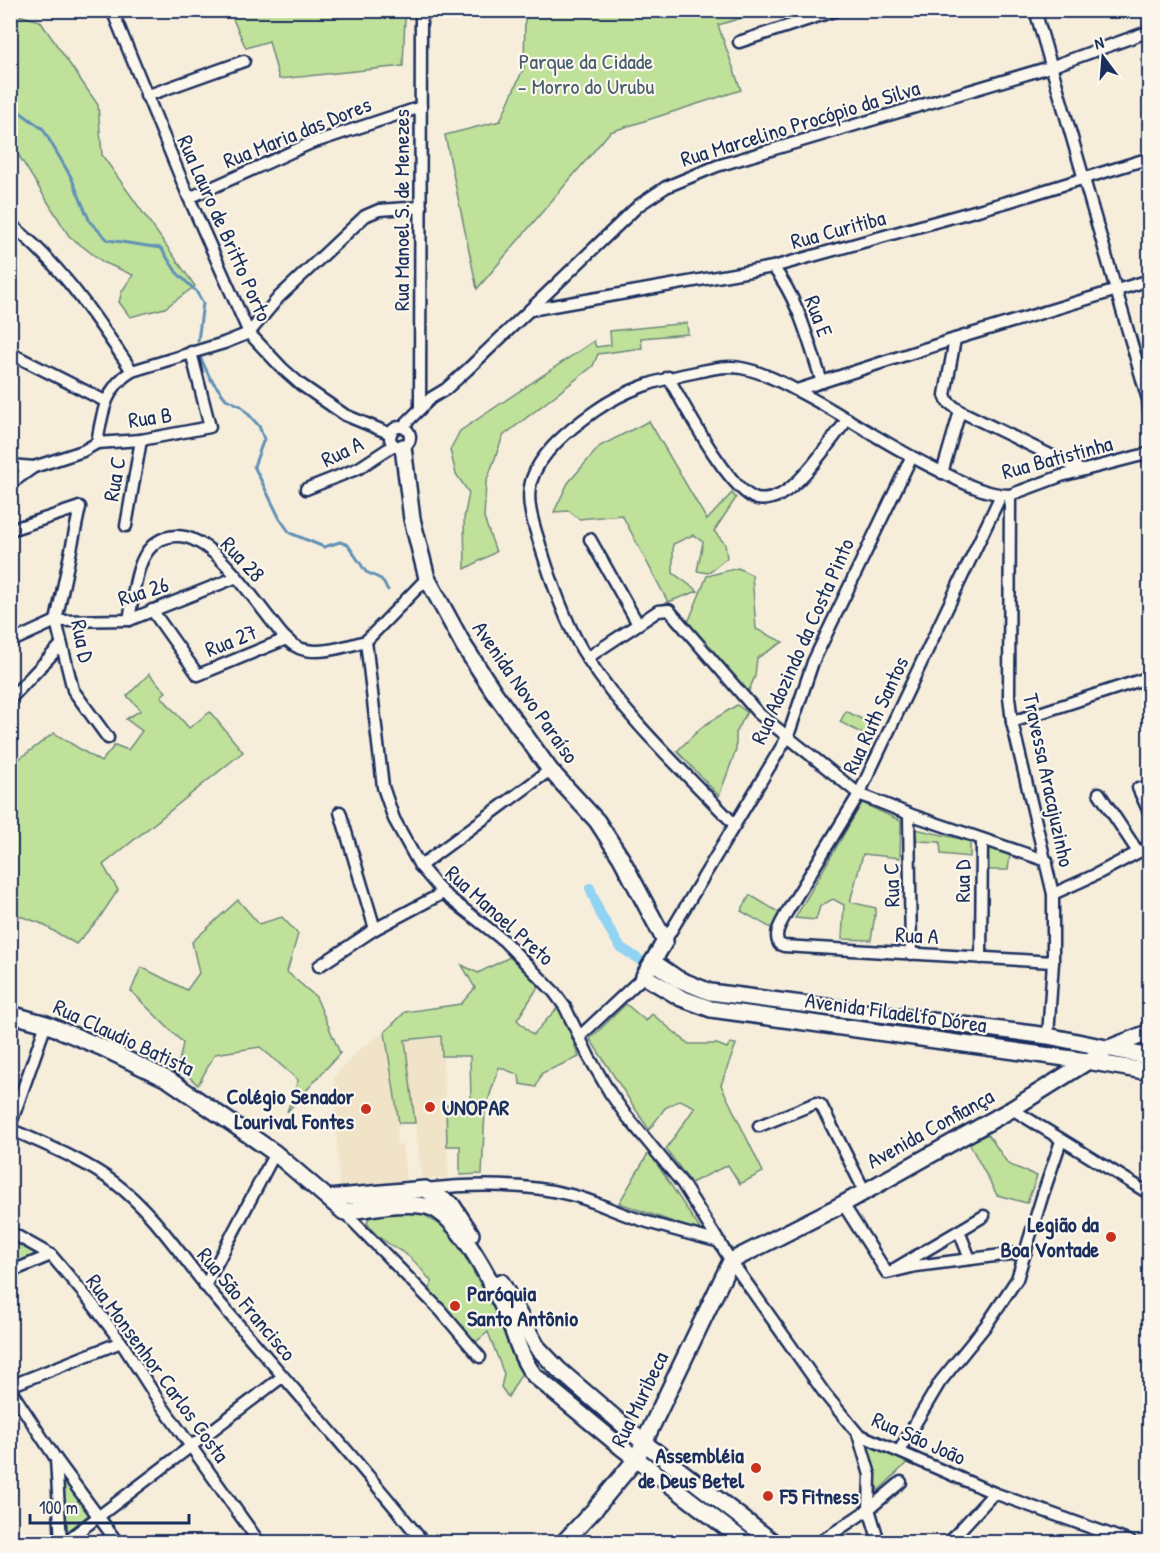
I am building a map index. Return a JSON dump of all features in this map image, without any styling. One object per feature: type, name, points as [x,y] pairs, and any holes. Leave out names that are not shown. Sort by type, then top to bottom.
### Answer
[{"type":"street","name":"Rua Lauro de Britto Porto","points":[[112,10],[189,198],[249,333],[300,384],[345,415],[396,442]]},
{"type":"street","name":"Rua Manoel S. de Menezes","points":[[420,409],[421,10]]},
{"type":"street","points":[[739,42],[837,10]]},
{"type":"street","points":[[1035,10],[1148,399],[1149,422]]},
{"type":"street","name":"Rua Marcelino Procópio da Silva","points":[[402,427],[467,370],[639,206],[666,187],[685,178],[774,148],[1050,67],[1149,31]]},
{"type":"street","points":[[146,96],[244,60]]},
{"type":"street","name":"Rua Maria das Dores","points":[[189,198],[309,144],[421,107]]},
{"type":"street","name":"Rua Curitiba","points":[[530,310],[773,267],[1149,158]]},
{"type":"street","points":[[10,484],[34,467],[82,451],[97,443],[105,401],[121,379],[132,371],[249,333],[279,297],[365,216],[379,210],[421,207]]},
{"type":"street","points":[[10,224],[26,237],[76,289],[132,371]]},
{"type":"street","name":"Rua E","points":[[773,267],[784,282],[797,308],[822,382]]},
{"type":"street","points":[[797,390],[1149,280]]},
{"type":"street","points":[[955,339],[945,395],[948,402],[960,411],[1081,470]]},
{"type":"street","name":"Rua B","points":[[97,443],[141,440],[210,427],[191,352]]},
{"type":"street","points":[[10,353],[105,401]]},
{"type":"street","name":"Rua Batistinha","points":[[735,825],[649,735],[587,658],[567,617],[545,561],[531,512],[529,492],[531,480],[551,449],[588,416],[637,387],[668,377],[733,367],[770,378],[797,390],[911,458],[963,483],[1006,495],[1081,470],[1149,453]]},
{"type":"street","points":[[668,377],[722,466],[743,490],[756,498],[773,497],[793,485],[848,419]]},
{"type":"street","points":[[942,473],[960,411]]},
{"type":"street","points":[[396,442],[409,443],[411,437],[407,429],[402,427]]},
{"type":"street","name":"Rua A","points":[[306,489],[359,468],[396,442],[396,428],[402,427]]},
{"type":"street","name":"Rua C","points":[[126,526],[141,440]]},
{"type":"street","name":"Avenida Novo Paraíso","points":[[396,442],[427,578],[464,646],[494,692],[550,770],[597,821],[621,858],[665,941]]},
{"type":"street","name":"Rua Adozindo da Costa Pinto","points":[[649,969],[788,736],[813,662],[911,458]]},
{"type":"street","points":[[10,465],[34,467]]},
{"type":"street","name":"Travessa Aracajuzinho","points":[[1006,495],[1008,682],[1012,722],[1047,861],[1053,894],[1053,962],[1048,1036]]},
{"type":"street","name":"Rua Ruth Santos","points":[[779,944],[777,935],[787,912],[860,794],[1006,495]]},
{"type":"street","name":"Rua D","points":[[10,530],[80,507],[56,621],[73,690],[108,738]]},
{"type":"street","name":"Rua 28","points":[[129,620],[137,576],[145,554],[152,545],[168,537],[186,537],[208,548],[237,578],[286,639],[300,648],[321,651],[366,640]]},
{"type":"street","points":[[590,539],[638,624]]},
{"type":"street","name":"Rua 26","points":[[56,621],[129,620],[237,578]]},
{"type":"street","points":[[366,640],[427,578]]},
{"type":"street","points":[[587,658],[661,610],[668,609],[674,613],[748,702],[860,794],[909,814],[1047,861]]},
{"type":"street","name":"Rua 27","points":[[152,610],[198,675],[286,639]]},
{"type":"street","points":[[10,642],[56,621]]},
{"type":"street","name":"Rua Manoel Preto","points":[[366,640],[383,787],[394,819],[420,866],[443,894],[503,940],[532,968],[565,1007],[606,1087],[625,1114],[682,1183],[731,1261]]},
{"type":"street","points":[[10,699],[61,645]]},
{"type":"street","points":[[1012,722],[1149,677]]},
{"type":"street","points":[[420,866],[550,770]]},
{"type":"street","points":[[1138,788],[1149,814]]},
{"type":"street","points":[[1099,793],[1138,852]]},
{"type":"street","points":[[340,812],[375,929]]},
{"type":"street","name":"Rua C","points":[[909,814],[911,954]]},
{"type":"street","name":"Rua D","points":[[981,958],[982,839]]},
{"type":"street","points":[[1053,894],[1149,846]]},
{"type":"street","points":[[319,966],[375,929],[443,894]]},
{"type":"street","name":"Rua A","points":[[779,944],[1053,962]]},
{"type":"street","points":[[579,1037],[649,969]]},
{"type":"street","name":"Avenida Filadelfo Dórea","points":[[649,969],[710,992],[1048,1036],[1149,1057]]},
{"type":"street","name":"Avenida Filadelfo Dórea","points":[[649,969],[681,998],[711,1009],[1088,1061],[1149,1072]]},
{"type":"street","name":"Rua Claudio Batista","points":[[10,1014],[46,1024],[101,1047],[169,1080],[275,1153],[344,1212]]},
{"type":"street","points":[[10,1128],[46,1024]]},
{"type":"street","name":"Avenida Confiança","points":[[731,1261],[843,1204],[864,1190],[1012,1109],[1107,1049],[1149,1032]]},
{"type":"street","points":[[759,1126],[816,1103],[821,1105],[864,1190]]},
{"type":"street","points":[[1012,1109],[1149,1194]]},
{"type":"street","name":"Rua São Francisco","points":[[10,1128],[74,1158],[117,1185],[152,1218],[205,1286],[423,1542]]},
{"type":"street","points":[[899,1451],[944,1376],[1006,1298],[1017,1279],[1061,1141]]},
{"type":"street","points":[[205,1286],[275,1153]]},
{"type":"street","points":[[328,1198],[463,1186],[503,1186],[553,1191],[573,1195],[662,1227],[720,1242]]},
{"type":"street","points":[[425,1189],[448,1202],[458,1214],[503,1285],[531,1338],[546,1358],[643,1442],[773,1542]]},
{"type":"street","points":[[843,1204],[887,1273]]},
{"type":"street","points":[[344,1212],[402,1205],[427,1206],[442,1214],[459,1232],[485,1274],[501,1303],[530,1370],[540,1382],[745,1542]]},
{"type":"street","points":[[344,1212],[440,1310],[480,1357]]},
{"type":"street","points":[[887,1273],[984,1216]]},
{"type":"street","points":[[959,1231],[970,1259]]},
{"type":"street","name":"Rua Monsenhor Carlos Costa","points":[[10,1232],[51,1255],[121,1342],[160,1403],[259,1542]]},
{"type":"street","points":[[887,1273],[916,1266],[1026,1252]]},
{"type":"street","points":[[10,1272],[51,1255]]},
{"type":"street","name":"Rua Muribeca","points":[[565,1542],[636,1459],[731,1261]]},
{"type":"street","name":"Rua São João","points":[[731,1261],[825,1394],[858,1434],[994,1492],[1131,1542]]},
{"type":"street","points":[[117,1542],[56,1459],[10,1387],[121,1342]]},
{"type":"street","points":[[63,1542],[192,1448],[282,1377]]},
{"type":"street","points":[[858,1434],[870,1475],[869,1509],[879,1542]]},
{"type":"street","points":[[56,1459],[63,1542]]},
{"type":"street","points":[[820,1542],[869,1509],[901,1482]]},
{"type":"street","points":[[949,1542],[994,1492]]},
{"type":"shaded area","name":"Colégio Senador Lourival Fontes","points":[[385,1032],[399,1123],[395,1145],[402,1144],[406,1181],[339,1188],[334,1077],[359,1050]]},
{"type":"shaded area","name":"UNOPAR","points":[[441,1036],[448,1178],[422,1179],[405,1040]]},
{"type":"green space","points":[[364,10],[364,17],[405,17],[403,66],[279,79],[269,41],[246,48],[232,17],[259,11]]},
{"type":"green space","name":"Parque da Cidade - Morro do Urubu","points":[[520,11],[765,11],[718,25],[741,90],[610,132],[477,289],[445,135],[500,121],[524,67],[525,16]]},
{"type":"green space","points":[[11,13],[40,21],[98,105],[102,155],[195,286],[165,308],[130,317],[119,302],[122,291],[133,275],[103,262],[69,236],[11,143]]},
{"type":"green space","points":[[687,323],[688,334],[641,338],[642,348],[598,354],[593,366],[503,436],[486,483],[484,518],[496,552],[465,569],[464,518],[469,493],[456,474],[450,450],[460,431],[594,341],[596,347],[611,345],[610,331]]},
{"type":"green space","points":[[649,421],[707,520],[732,493],[736,498],[714,531],[725,544],[727,558],[708,573],[697,571],[703,542],[693,535],[673,544],[673,573],[698,591],[668,602],[622,515],[579,519],[569,511],[554,512],[568,483],[600,446]]},
{"type":"green space","points":[[738,568],[752,575],[756,629],[783,642],[757,658],[755,676],[748,693],[687,625],[707,576]]},
{"type":"green space","points":[[149,674],[166,692],[161,696],[189,728],[210,712],[243,752],[103,865],[118,890],[98,920],[76,944],[40,923],[11,913],[11,760],[15,762],[54,733],[101,762],[115,745],[128,750],[142,731],[126,719],[141,710],[127,696]]},
{"type":"green space","points":[[737,705],[747,712],[736,733],[736,750],[719,796],[677,751],[703,726]]},
{"type":"green space","points":[[846,711],[877,727],[871,738],[840,722]]},
{"type":"green space","points":[[862,803],[901,821],[900,858],[863,854],[850,902],[876,908],[871,940],[842,939],[844,905],[833,899],[820,906],[816,920],[795,918]]},
{"type":"green space","points":[[915,829],[970,841],[970,857],[941,854],[940,842],[917,841]]},
{"type":"green space","points":[[988,847],[1010,855],[1008,870],[989,870]]},
{"type":"green space","points":[[750,895],[780,913],[771,928],[741,911]]},
{"type":"green space","points":[[238,900],[259,924],[282,917],[298,934],[287,972],[316,997],[340,1053],[287,1112],[298,1080],[260,1047],[215,1054],[198,1085],[178,1067],[183,1043],[131,991],[141,967],[187,990],[199,973],[192,942]]},
{"type":"green space","points":[[512,956],[540,984],[517,1020],[533,1035],[560,1005],[579,1057],[542,1073],[536,1087],[520,1084],[519,1075],[499,1067],[485,1110],[482,1174],[460,1175],[460,1146],[447,1146],[446,1105],[471,1103],[470,1056],[442,1056],[441,1036],[405,1040],[415,1123],[399,1123],[385,1032],[405,1012],[461,1004],[475,988],[462,965],[478,973]]},
{"type":"green space","points":[[626,1004],[646,1021],[652,1014],[689,1044],[717,1044],[727,1048],[730,1043],[736,1044],[721,1085],[763,1172],[740,1184],[728,1165],[691,1183],[666,1149],[695,1107],[680,1100],[665,1108],[649,1130],[590,1039]]},
{"type":"green space","points":[[988,1134],[1008,1164],[1037,1176],[1027,1203],[997,1195],[969,1143]]},
{"type":"green space","points":[[649,1152],[702,1232],[619,1203]]},
{"type":"green space","points":[[401,1210],[421,1213],[444,1227],[458,1245],[508,1333],[522,1373],[508,1397],[501,1387],[504,1374],[488,1332],[476,1342],[460,1329],[430,1292],[431,1281],[417,1264],[380,1238],[367,1223],[370,1215]]},
{"type":"green space","points":[[11,1237],[45,1256],[11,1268]]},
{"type":"green space","points":[[867,1443],[911,1459],[878,1491]]},
{"type":"green space","points":[[63,1479],[92,1512],[64,1535]]},
{"type":"waterway","points":[[10,105],[43,129],[71,177],[90,222],[108,240],[161,248],[177,273],[196,291],[203,303],[198,341]]},
{"type":"waterway","points":[[201,359],[210,378],[226,399],[241,406],[259,426],[264,439],[254,466],[280,519],[290,533],[324,547],[340,542],[348,545],[366,572],[381,579],[388,590]]},
{"type":"waterway","points":[[590,888],[600,913],[620,947],[654,969]]},
{"type":"waterway","points":[[671,982],[702,1000]]},
{"type":"waterway","points":[[735,1005],[1074,1048]]},
{"type":"place","name":"UNOPAR","points":[[430,1107]]},
{"type":"place","name":"Colégio Senador Lourival Fontes","points":[[366,1109]]},
{"type":"place","name":"Legião da Boa Vontade","points":[[1111,1237]]},
{"type":"place","name":"Paróquia Santo Antônio","points":[[455,1306]]},
{"type":"place","name":"Assembléia de Deus Betel","points":[[756,1468]]},
{"type":"place","name":"F5 Fitness","points":[[768,1496]]}]
